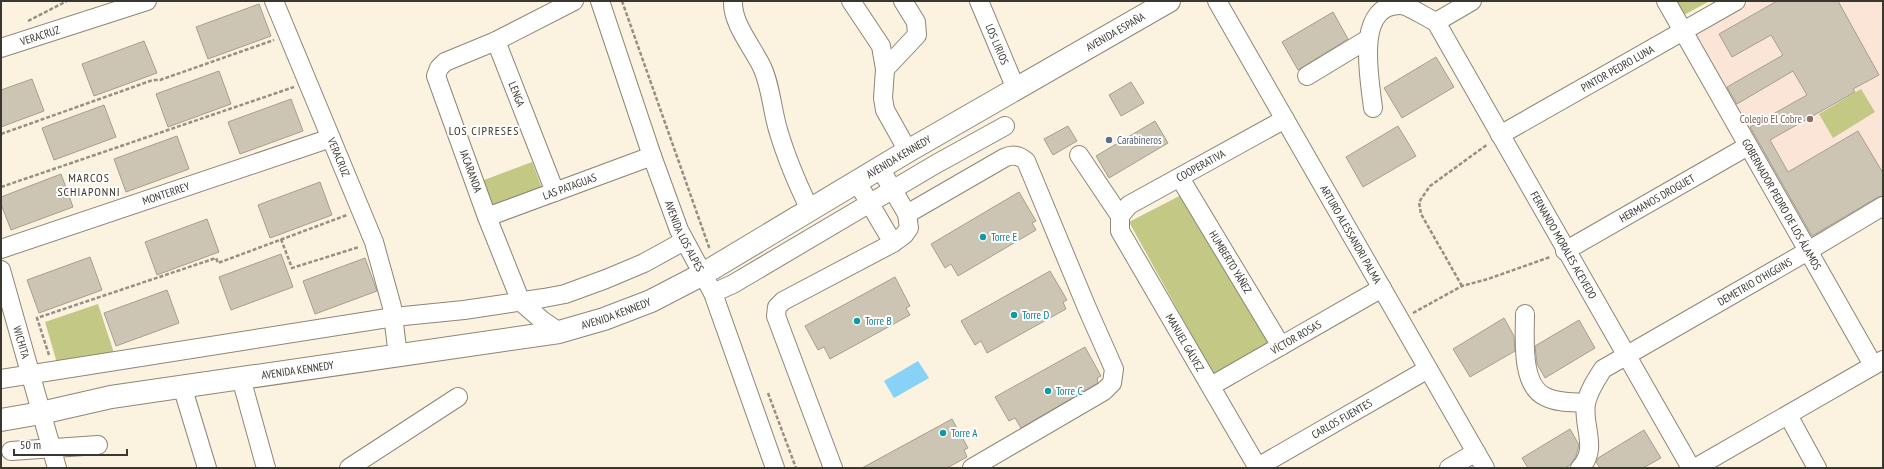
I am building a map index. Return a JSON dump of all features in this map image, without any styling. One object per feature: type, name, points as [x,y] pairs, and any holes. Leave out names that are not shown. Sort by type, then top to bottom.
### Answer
[{"type":"main road","name":"AVENIDA ESPAÑA","points":[[1062,63],[1155,5]]},
{"type":"main road","name":"AVENIDA KENNEDY","points":[[1,406],[39,407],[398,356],[559,332],[604,319],[651,301],[709,270],[908,151],[1062,63]]},
{"type":"main road","name":"AVENIDA KENNEDY","points":[[1,420],[39,407]]},
{"type":"street","name":"VERACRUZ","points":[[1,48],[147,1]]},
{"type":"street","name":"VERACRUZ","points":[[274,1],[374,242],[394,317],[398,356]]},
{"type":"street","name":"JACARANDA","points":[[521,302],[488,218],[436,76],[439,68],[445,62],[496,41],[574,1]]},
{"type":"street","name":"AVENIDA LOS ALPES","points":[[600,1],[652,156],[684,241],[709,270],[713,293],[775,468]]},
{"type":"street","points":[[733,1],[733,10],[749,45],[764,70],[779,133],[793,175],[810,210]]},
{"type":"street","points":[[851,1],[881,46],[885,69],[883,98],[885,110],[908,151]]},
{"type":"street","points":[[885,69],[917,35],[916,22],[902,1]]},
{"type":"street","name":"LOS LIRIOS","points":[[979,1],[1016,88]]},
{"type":"street","name":"ARTURO ALESSANDRI PALMA","points":[[1217,1],[1485,468]]},
{"type":"street","points":[[1373,108],[1368,39],[1370,27],[1378,15],[1388,8],[1400,5],[1436,22],[1472,1]]},
{"type":"street","name":"GOBERNADOR PEDRO DE LOS ÁLAMOS","points":[[1666,1],[1808,251],[1878,363]]},
{"type":"street","name":"PINTOR PEDRO LUNA","points":[[1500,135],[1736,1]]},
{"type":"street","name":"FERNANDO MORALES ACEVEDO","points":[[1436,22],[1691,468]]},
{"type":"street","points":[[1307,76],[1368,39]]},
{"type":"street","name":"LENGA","points":[[496,41],[555,192]]},
{"type":"street","name":"COOPERATIVA","points":[[1120,216],[1129,205],[1285,119]]},
{"type":"street","points":[[713,293],[733,284],[892,190],[1005,126]]},
{"type":"street","name":"MONTERREY","points":[[1,249],[331,138]]},
{"type":"street","name":"HERMANOS DROGUET","points":[[1566,251],[1748,146]]},
{"type":"street","points":[[1079,155],[1120,216]]},
{"type":"street","name":"LAS PATAGUAS","points":[[488,218],[652,156]]},
{"type":"street","points":[[907,214],[1004,158],[1012,156],[1021,157],[1026,161],[1086,308],[1114,369],[1112,383],[1104,391],[972,468]]},
{"type":"street","points":[[833,468],[776,316],[776,312],[783,301],[893,243],[904,235],[908,228],[907,214],[880,168]]},
{"type":"street","name":"HUMBERTO YÁÑEZ","points":[[1180,178],[1281,346]]},
{"type":"street","points":[[857,182],[893,243]]},
{"type":"street","name":"DEMETRIO O'HIGGINS","points":[[1586,403],[1592,385],[1603,369],[1883,206]]},
{"type":"street","name":"MANUEL GÁLVEZ","points":[[1120,216],[1120,231],[1211,386],[1257,468]]},
{"type":"street","points":[[1,379],[394,317],[521,302],[565,294],[584,288],[644,263],[684,241]]},
{"type":"street","name":"WICHITA","points":[[1,270],[32,374],[39,407],[57,468]]},
{"type":"street","name":"VÍCTOR ROSAS","points":[[1211,386],[1382,288]]},
{"type":"street","points":[[521,302],[543,321],[559,332]]},
{"type":"street","points":[[1525,314],[1525,354],[1527,371],[1536,389],[1545,397],[1551,399],[1586,403],[1589,452],[1586,462],[1580,468]]},
{"type":"street","points":[[1695,468],[1878,363]]},
{"type":"street","name":"CARLOS FUENTES","points":[[1257,468],[1428,369]]},
{"type":"street","points":[[241,378],[266,468]]},
{"type":"street","points":[[182,386],[207,468]]},
{"type":"street","points":[[349,468],[458,397]]},
{"type":"street","points":[[1788,415],[1817,468]]},
{"type":"street","points":[[11,451],[51,447],[98,445]]},
{"type":"street","points":[[1449,468],[1476,452]]},
{"type":"path","points":[[21,24],[67,1]]},
{"type":"path","points":[[622,1],[709,270]]},
{"type":"path","points":[[1,134],[153,80],[160,80],[288,35]]},
{"type":"path","points":[[1,186],[308,82]]},
{"type":"path","points":[[1462,286],[1421,214],[1420,202],[1430,186],[1500,135]]},
{"type":"path","points":[[54,371],[37,318],[216,258],[218,263],[361,210]]},
{"type":"path","points":[[281,239],[292,268],[374,242]]},
{"type":"path","points":[[1400,320],[1462,286],[1488,279],[1566,251]]},
{"type":"path","points":[[766,388],[796,468]]},
{"type":"shaded area","name":"Colegio El Cobre","points":[[1751,1],[1883,1],[1883,203],[1809,246],[1690,34]]},
{"type":"green space","points":[[1673,1],[1710,1],[1682,16]]},
{"type":"green space","points":[[1861,89],[1875,112],[1833,138],[1819,114]]},
{"type":"green space","points":[[532,162],[543,191],[482,214],[471,185]]},
{"type":"green space","points":[[1189,191],[1277,342],[1216,379],[1129,222]]},
{"type":"green space","points":[[98,304],[114,353],[57,363],[45,322]]},
{"type":"water","points":[[918,361],[929,378],[894,398],[884,381]]},
{"type":"building","points":[[1777,1],[1838,1],[1879,75],[1853,89],[1855,92],[1770,140],[1788,172],[1858,131],[1883,173],[1883,196],[1878,197],[1812,236],[1750,127],[1807,95],[1793,71],[1737,104],[1727,87],[1783,55],[1771,35],[1732,57],[1719,34]]},
{"type":"building","points":[[259,4],[271,36],[208,59],[196,27]]},
{"type":"building","points":[[1333,12],[1348,39],[1298,70],[1282,42]]},
{"type":"building","points":[[144,41],[157,73],[94,96],[82,64]]},
{"type":"building","points":[[1436,57],[1454,87],[1402,118],[1384,88]]},
{"type":"building","points":[[219,71],[231,104],[168,127],[156,94]]},
{"type":"building","points":[[32,79],[44,111],[1,127],[1,90]]},
{"type":"building","points":[[1131,82],[1144,103],[1121,116],[1109,95]]},
{"type":"building","points":[[291,99],[303,131],[240,154],[228,122]]},
{"type":"building","points":[[104,105],[116,137],[54,160],[42,128]]},
{"type":"building","points":[[1155,121],[1168,143],[1109,178],[1096,156]]},
{"type":"building","points":[[1068,126],[1077,141],[1053,155],[1044,139]]},
{"type":"building","points":[[1398,126],[1416,156],[1363,187],[1346,157]]},
{"type":"building","points":[[177,136],[189,169],[126,192],[114,159]]},
{"type":"building","points":[[61,174],[73,207],[11,230],[1,204],[1,197]]},
{"type":"building","points":[[320,182],[332,215],[270,238],[258,205]]},
{"type":"building","name":"Torre E","points":[[1019,192],[1036,221],[1032,223],[1036,230],[958,276],[951,264],[945,268],[931,244]]},
{"type":"building","points":[[207,219],[219,252],[157,275],[145,242]]},
{"type":"building","points":[[281,254],[293,287],[231,310],[219,277]]},
{"type":"building","points":[[90,257],[102,290],[39,313],[27,280]]},
{"type":"building","points":[[365,258],[377,291],[315,314],[303,281]]},
{"type":"building","name":"Torre D","points":[[1050,271],[1067,300],[1063,302],[1066,309],[987,353],[981,341],[975,345],[961,321]]},
{"type":"building","name":"Torre B","points":[[895,277],[910,306],[906,308],[910,315],[830,359],[824,347],[818,350],[805,326]]},
{"type":"building","points":[[167,290],[179,323],[116,346],[104,313]]},
{"type":"building","points":[[1504,318],[1514,336],[1515,351],[1470,377],[1453,349]]},
{"type":"building","points":[[1579,320],[1595,348],[1545,378],[1537,364],[1535,346]]},
{"type":"building","name":"Torre C","points":[[1085,347],[1101,376],[1097,378],[1098,383],[1021,428],[1015,418],[1009,421],[995,397]]},
{"type":"building","name":"Torre A","points":[[952,419],[968,448],[964,450],[967,457],[947,468],[862,468]]},
{"type":"building","points":[[1570,429],[1579,445],[1576,456],[1570,465],[1565,468],[1528,468],[1522,458]]},
{"type":"building","points":[[1644,430],[1661,458],[1643,468],[1600,468],[1596,462],[1598,458]]},
{"type":"place","name":"Colegio El Cobre","points":[[1810,119]]},
{"type":"place","name":"Carabineros","points":[[1109,140]]},
{"type":"place","name":"Torre E","points":[[983,237]]},
{"type":"place","name":"Torre D","points":[[1014,315]]},
{"type":"place","name":"Torre B","points":[[857,321]]},
{"type":"place","name":"Torre C","points":[[1048,391]]},
{"type":"place","name":"Torre A","points":[[943,433]]},
{"type":"district","name":"LOS CIPRESES","points":[[484,130]]},
{"type":"district","name":"MARCOS SCHIAPONNI","points":[[89,184]]}]
